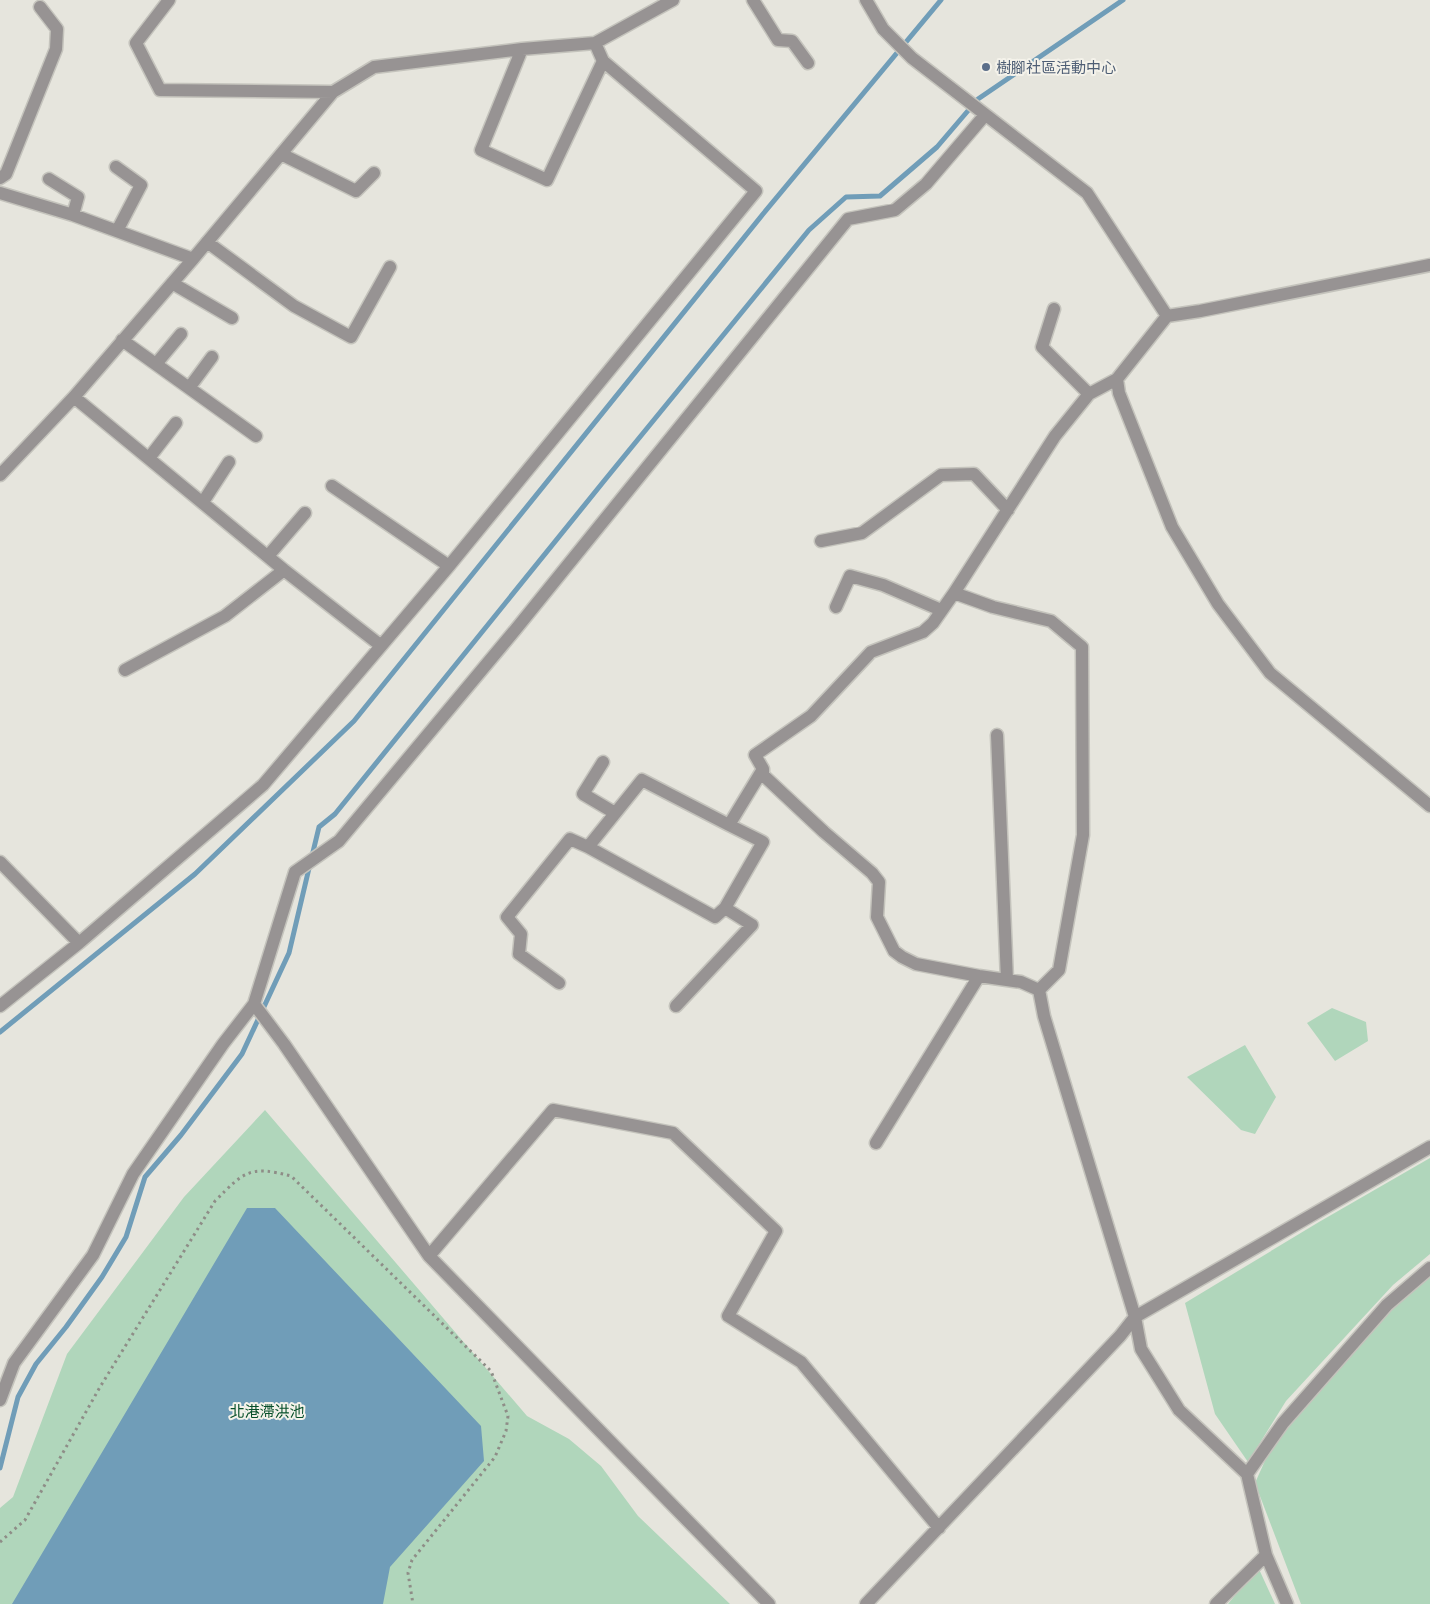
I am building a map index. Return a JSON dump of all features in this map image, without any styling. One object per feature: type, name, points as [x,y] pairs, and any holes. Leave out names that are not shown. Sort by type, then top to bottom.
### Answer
[{"type":"street","points":[[169,0],[136,44],[160,90],[333,92]]},
{"type":"street","points":[[0,475],[74,397],[333,92],[374,67],[522,49],[595,43],[673,0]]},
{"type":"street","points":[[753,0],[778,40],[792,41],[808,63]]},
{"type":"street","points":[[866,0],[883,29],[912,58],[1087,193],[1166,316]]},
{"type":"street","points":[[0,178],[6,174],[56,49],[57,29],[40,6]]},
{"type":"street","points":[[0,1006],[79,942],[263,785],[449,566],[756,191],[603,61],[595,43]]},
{"type":"street","points":[[522,49],[481,150],[547,180],[603,61]]},
{"type":"street","points":[[0,1400],[14,1363],[93,1255],[133,1174],[223,1044],[254,1004],[295,872],[339,841],[516,629],[848,220],[895,210],[926,184],[982,113]]},
{"type":"street","points":[[281,154],[356,191],[374,173]]},
{"type":"street","points":[[116,167],[141,185],[117,231]]},
{"type":"street","points":[[49,179],[78,197],[73,215]]},
{"type":"street","points":[[0,193],[73,215],[193,259]]},
{"type":"street","points":[[207,242],[294,306],[351,337],[390,267]]},
{"type":"street","points":[[1039,990],[1021,982],[916,964],[902,958],[894,951],[877,917],[879,882],[763,774],[763,769],[755,755],[811,716],[871,652],[923,632],[933,623],[1055,436],[1088,394],[1116,380],[1166,316],[1430,266]]},
{"type":"street","points":[[172,283],[232,318]]},
{"type":"street","points":[[1054,310],[1042,347],[1088,394]]},
{"type":"street","points":[[156,364],[181,334]]},
{"type":"street","points":[[122,340],[256,436]]},
{"type":"street","points":[[189,388],[212,357]]},
{"type":"street","points":[[1116,380],[1119,393],[1172,527],[1218,604],[1270,673],[1428,804]]},
{"type":"street","points":[[74,397],[284,570],[380,645]]},
{"type":"street","points":[[150,458],[176,423]]},
{"type":"street","points":[[203,502],[229,462]]},
{"type":"street","points":[[821,541],[862,533],[941,475],[974,474],[1008,510]]},
{"type":"street","points":[[332,486],[449,566]]},
{"type":"street","points":[[268,556],[305,513]]},
{"type":"street","points":[[125,670],[225,616],[284,570]]},
{"type":"street","points":[[836,607],[850,576],[883,585],[941,610]]},
{"type":"street","points":[[954,593],[993,607],[1051,621],[1082,648],[1083,835],[1059,970],[1039,990]]},
{"type":"street","points":[[997,735],[1007,980]]},
{"type":"street","points":[[603,762],[583,794],[616,813]]},
{"type":"street","points":[[729,825],[763,769]]},
{"type":"street","points":[[559,983],[518,954],[521,934],[507,917],[570,839],[588,847],[714,917],[725,908],[763,842],[642,780],[588,847]]},
{"type":"street","points":[[0,862],[79,942]]},
{"type":"street","points":[[676,1006],[752,925],[725,908]]},
{"type":"street","points":[[876,1142],[979,976]]},
{"type":"street","points":[[1039,990],[1044,1016],[1135,1317],[1141,1349],[1179,1410],[1247,1474],[1266,1555],[1287,1604]]},
{"type":"street","points":[[254,1004],[284,1044],[430,1256],[769,1604]]},
{"type":"street","points":[[430,1256],[553,1110],[673,1133],[776,1231],[728,1316],[801,1362],[939,1528]]},
{"type":"street","points":[[866,1604],[1120,1336],[1135,1317],[1430,1147]]},
{"type":"street","points":[[1247,1474],[1283,1423],[1386,1305],[1430,1268]]},
{"type":"street","points":[[1216,1604],[1266,1555]]},
{"type":"path","points":[[0,1542],[25,1520],[100,1387],[215,1201],[235,1181],[252,1171],[270,1171],[291,1176],[491,1371],[508,1416],[506,1431],[495,1457],[412,1560],[408,1573],[413,1604]]},
{"type":"green space","points":[[1332,1008],[1366,1022],[1368,1041],[1335,1061],[1307,1023]]},
{"type":"green space","points":[[1245,1045],[1276,1097],[1255,1134],[1241,1130],[1187,1077]]},
{"type":"green space","name":"北港滯洪池","points":[[265,1110],[527,1416],[569,1439],[601,1466],[638,1516],[730,1604],[0,1604],[0,1508],[13,1497],[67,1354],[184,1197]]},
{"type":"green space","points":[[1430,1158],[1430,1254],[1393,1285],[1286,1401],[1248,1462],[1215,1414],[1185,1303]]},
{"type":"green space","points":[[1430,1272],[1430,1604],[1301,1604],[1255,1483],[1268,1454],[1293,1415],[1386,1313]]},
{"type":"green space","points":[[1258,1567],[1275,1604],[1228,1604]]},
{"type":"water","points":[[247,1208],[275,1208],[481,1426],[484,1461],[390,1567],[383,1604],[12,1604]]},
{"type":"waterway","points":[[0,1032],[195,874],[354,721],[763,214],[941,0]]},
{"type":"waterway","points":[[312,856],[319,827],[335,814],[809,230],[846,197],[880,196],[937,147],[978,99],[1123,0]]},
{"type":"waterway","points":[[0,1468],[18,1397],[36,1364],[66,1327],[102,1277],[126,1237],[145,1177],[181,1135],[242,1054],[289,953],[310,864]]},
{"type":"place","name":"樹腳社區活動中心","points":[[986,67]]}]
